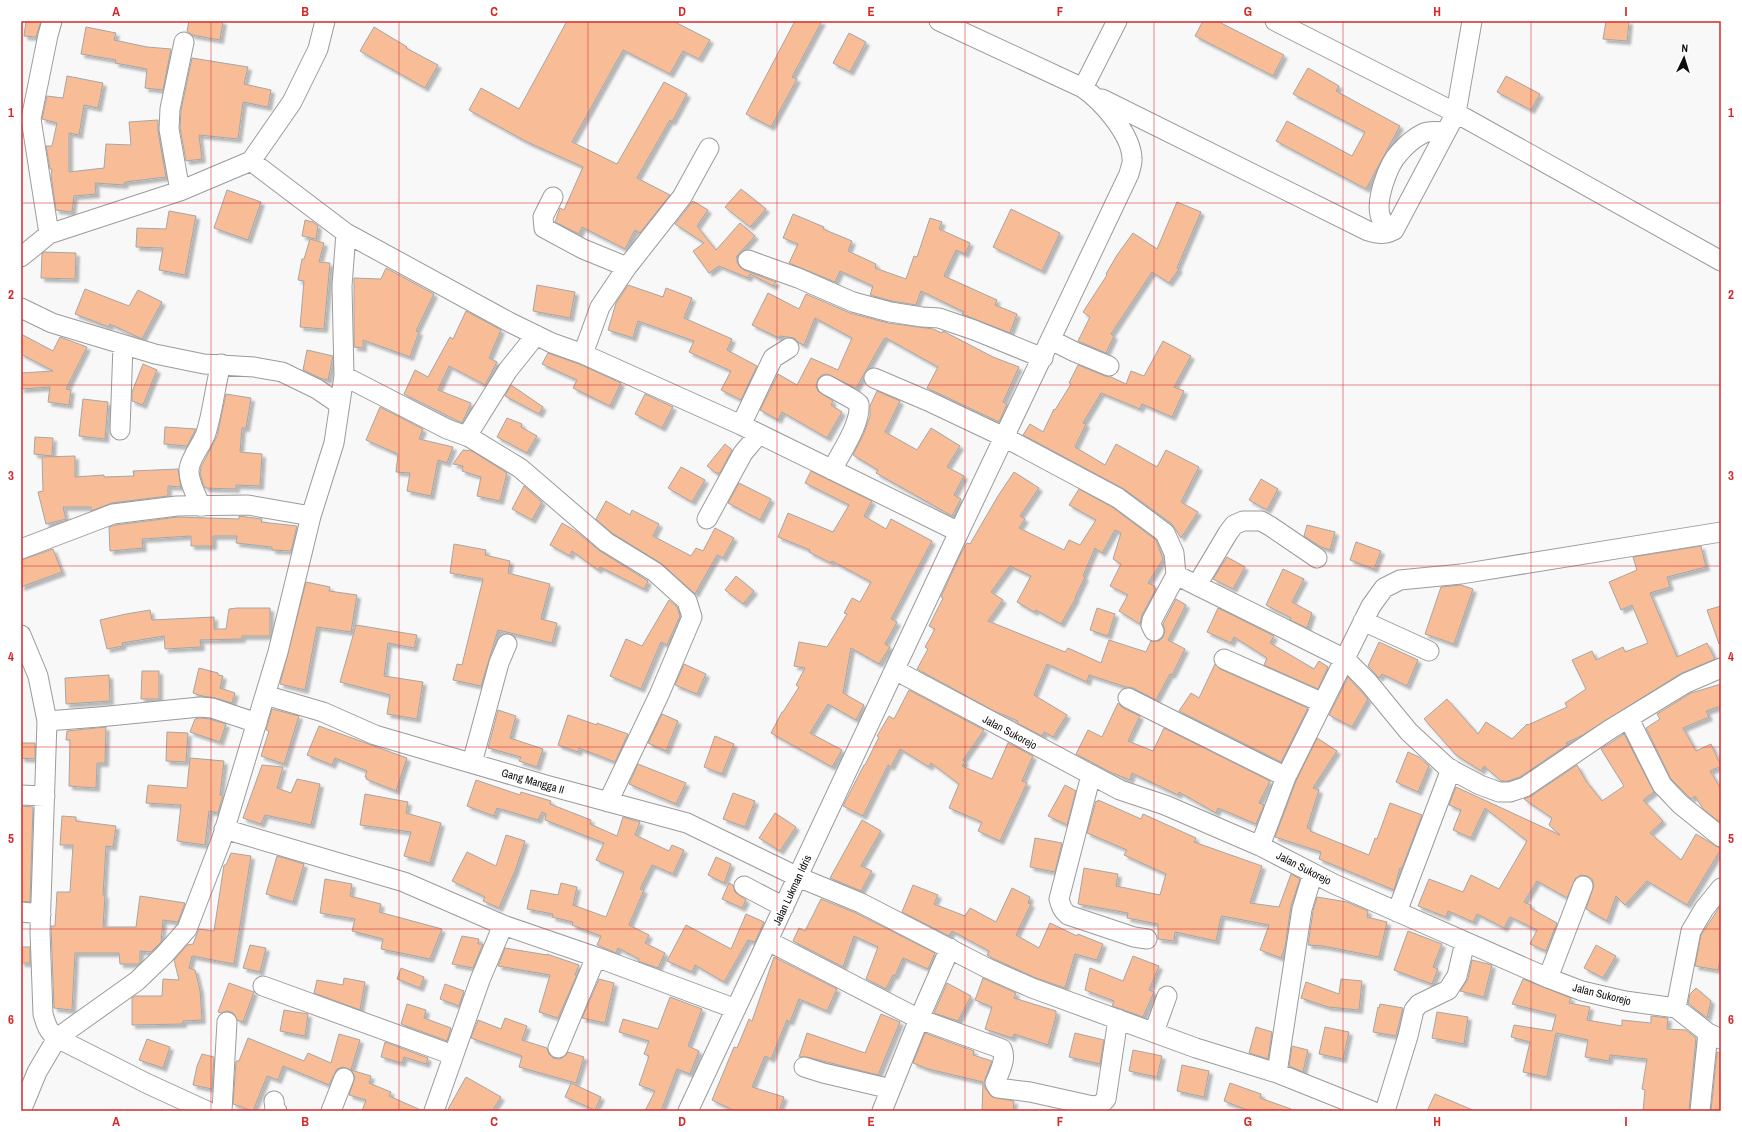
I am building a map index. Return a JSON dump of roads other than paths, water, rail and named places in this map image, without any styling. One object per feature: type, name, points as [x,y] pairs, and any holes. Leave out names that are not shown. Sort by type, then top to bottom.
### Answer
[{"type":"street","points":[[49,234],[31,119],[52,21]]},
{"type":"street","points":[[21,257],[49,234],[180,191],[250,160],[292,102],[318,49],[325,21]]},
{"type":"street","points":[[938,21],[1089,92],[1368,231],[1383,234],[1394,230],[1456,113],[1472,21]]},
{"type":"street","points":[[1089,92],[1117,21]]},
{"type":"street","points":[[1275,21],[1456,113],[1721,261]]},
{"type":"street","points":[[180,191],[169,129],[170,109],[184,42]]},
{"type":"street","name":"Jalan Lukman Idris","points":[[688,1111],[959,532],[1043,358],[1129,174],[1132,159],[1129,142],[1110,113],[1089,92]]},
{"type":"street","points":[[1394,230],[1382,221],[1380,215],[1380,201],[1385,176],[1399,152],[1421,135],[1428,132],[1446,132]]},
{"type":"street","points":[[583,354],[600,307],[627,267],[682,197],[709,148]]},
{"type":"street","points":[[250,160],[346,233],[536,335],[583,354],[741,425],[959,532]]},
{"type":"street","points":[[553,197],[543,217],[544,228],[583,249],[627,267]]},
{"type":"street","points":[[21,1111],[37,1072],[57,1038],[137,981],[164,955],[187,929],[224,829],[257,723],[278,652],[311,516],[334,443],[344,376],[342,286],[346,233]]},
{"type":"street","points":[[748,260],[798,278],[853,302],[890,312],[922,318],[939,318],[974,330],[1043,358]]},
{"type":"street","points":[[21,308],[52,323],[155,354],[204,364],[221,364],[282,372],[317,389],[339,404]]},
{"type":"street","points":[[468,437],[470,431],[508,370],[536,335]]},
{"type":"street","points":[[1051,340],[1109,366]]},
{"type":"street","points":[[120,430],[124,345]]},
{"type":"street","points":[[741,425],[773,358],[789,348]]},
{"type":"street","points":[[201,507],[191,482],[190,468],[192,459],[202,445],[206,432],[221,364]]},
{"type":"street","points":[[344,376],[447,429],[468,437],[520,468],[606,542],[654,572],[687,601],[692,617],[665,681],[608,802]]},
{"type":"street","points":[[874,378],[928,401],[1004,438],[1118,498],[1165,533],[1174,553],[1176,574],[1152,620],[1151,624],[1154,631]]},
{"type":"street","points":[[827,385],[859,404],[857,420],[832,470]]},
{"type":"street","points":[[707,519],[743,453],[759,434]]},
{"type":"street","points":[[21,549],[113,514],[177,506],[201,507],[248,505],[311,516]]},
{"type":"street","points":[[1197,585],[1228,533],[1234,525],[1243,521],[1261,521],[1317,558]]},
{"type":"street","points":[[1260,846],[1286,777],[1371,606],[1384,588],[1400,580],[1461,574],[1721,532]]},
{"type":"street","points":[[1176,574],[1344,660],[1368,682],[1408,732],[1428,752],[1451,769],[1480,785],[1499,792],[1510,792],[1525,787],[1609,730],[1686,683],[1721,668]]},
{"type":"street","points":[[1364,621],[1429,651]]},
{"type":"street","points":[[21,635],[38,676],[47,721],[40,932],[43,1014],[51,1034],[57,1038],[148,1084],[207,1111]]},
{"type":"street","points":[[472,763],[499,663],[507,644]]},
{"type":"street","points":[[1224,659],[1323,703]]},
{"type":"street","name":"Jalan Sukorejo","points":[[895,670],[1091,776],[1120,790],[1165,805],[1260,846],[1313,873],[1397,912],[1548,978],[1582,991],[1625,1001],[1676,1008]]},
{"type":"street","name":"Gang Mangga II","points":[[265,694],[323,712],[375,735],[686,823],[798,877],[861,903],[987,968],[1032,988],[1196,1048],[1277,1073],[1372,1111]]},
{"type":"street","points":[[1128,698],[1286,777]]},
{"type":"street","points":[[47,721],[107,717],[200,707],[212,708],[257,723]]},
{"type":"street","points":[[1629,719],[1662,784],[1680,804],[1721,838]]},
{"type":"street","points":[[1397,912],[1451,769]]},
{"type":"street","points":[[1091,776],[1059,899],[1062,910],[1068,915],[1134,937],[1147,939]]},
{"type":"street","points":[[21,795],[45,796]]},
{"type":"street","points":[[224,829],[404,882],[503,924],[736,1009]]},
{"type":"street","points":[[1277,1073],[1302,909],[1313,873]]},
{"type":"street","points":[[744,886],[784,907]]},
{"type":"street","points":[[1548,978],[1582,886]]},
{"type":"street","points":[[1700,1111],[1714,1036],[1676,1008],[1692,931],[1704,909],[1721,888]]},
{"type":"street","points":[[21,912],[41,914]]},
{"type":"street","points":[[434,1111],[452,1055],[503,924]]},
{"type":"street","points":[[768,941],[919,1019],[1002,1049],[1004,1053],[1002,1063],[995,1083],[998,1088],[1030,1092],[1093,1106],[1100,1105],[1106,1099],[1118,1019]]},
{"type":"street","points":[[1386,1111],[1414,1010],[1419,1004],[1448,990],[1457,976],[1465,942]]},
{"type":"street","points":[[882,1111],[919,1019],[950,948]]},
{"type":"street","points":[[558,1048],[596,957]]},
{"type":"street","points":[[263,986],[452,1055]]},
{"type":"street","points":[[1154,1032],[1167,996]]},
{"type":"street","points":[[222,1111],[227,1022]]},
{"type":"street","points":[[804,1067],[823,1073],[892,1089]]},
{"type":"street","points":[[331,1111],[344,1078]]}]
